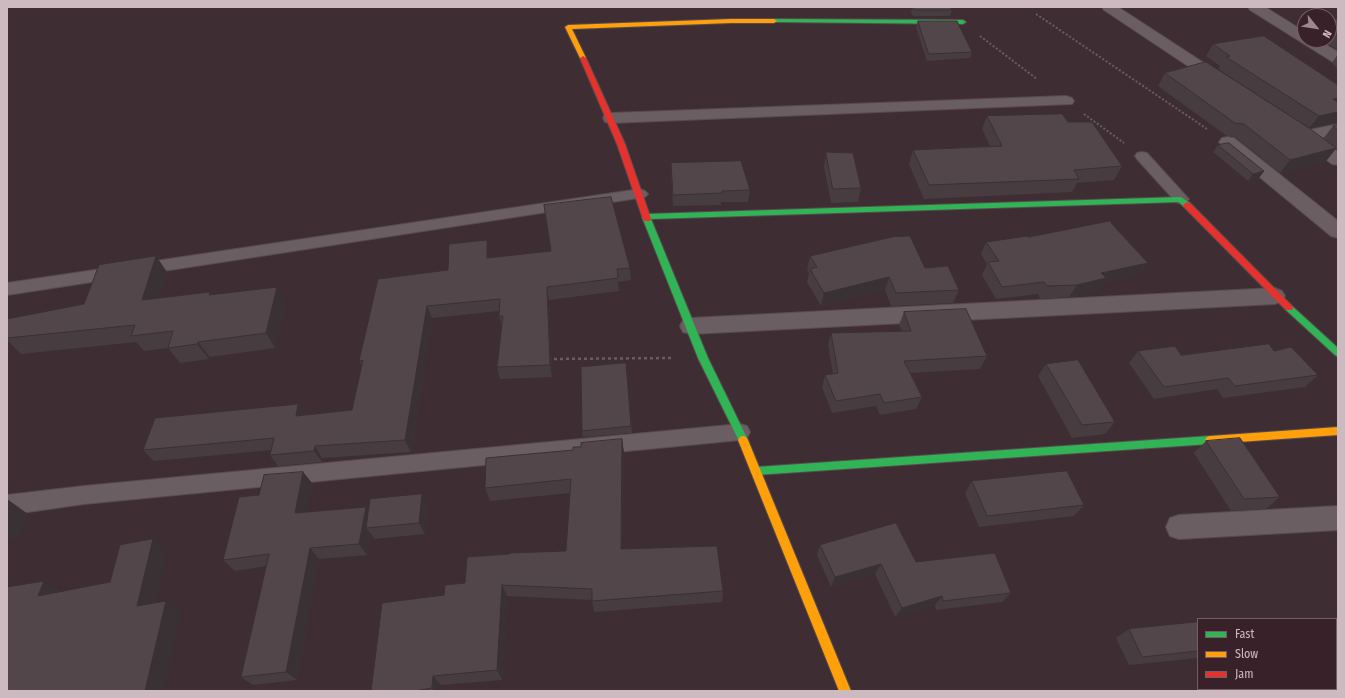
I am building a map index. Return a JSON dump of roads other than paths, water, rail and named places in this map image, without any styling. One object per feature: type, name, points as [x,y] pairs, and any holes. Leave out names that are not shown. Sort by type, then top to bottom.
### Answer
[{"type":"street","points":[[1109,7],[1234,89]]},
{"type":"street","points":[[1255,7],[1297,33]]},
{"type":"street","points":[[845,691],[740,432],[704,358],[646,217],[640,194],[611,118],[568,27],[730,21],[963,22]]},
{"type":"street","points":[[1321,48],[1338,59]]},
{"type":"street","points":[[611,118],[1066,101]]},
{"type":"street","points":[[1338,129],[1299,132],[1338,160]]},
{"type":"street","points":[[1228,142],[1338,231]]},
{"type":"street","points":[[646,217],[1181,199],[1275,296],[1338,353]]},
{"type":"street","points":[[691,326],[1275,296]]},
{"type":"street","points":[[756,471],[1338,431]]},
{"type":"street","points":[[1179,527],[1338,518]]},
{"type":"lane","points":[[1142,156],[1181,199]]},
{"type":"lane","points":[[7,289],[640,194]]},
{"type":"lane","points":[[7,505],[84,495],[740,432]]}]
